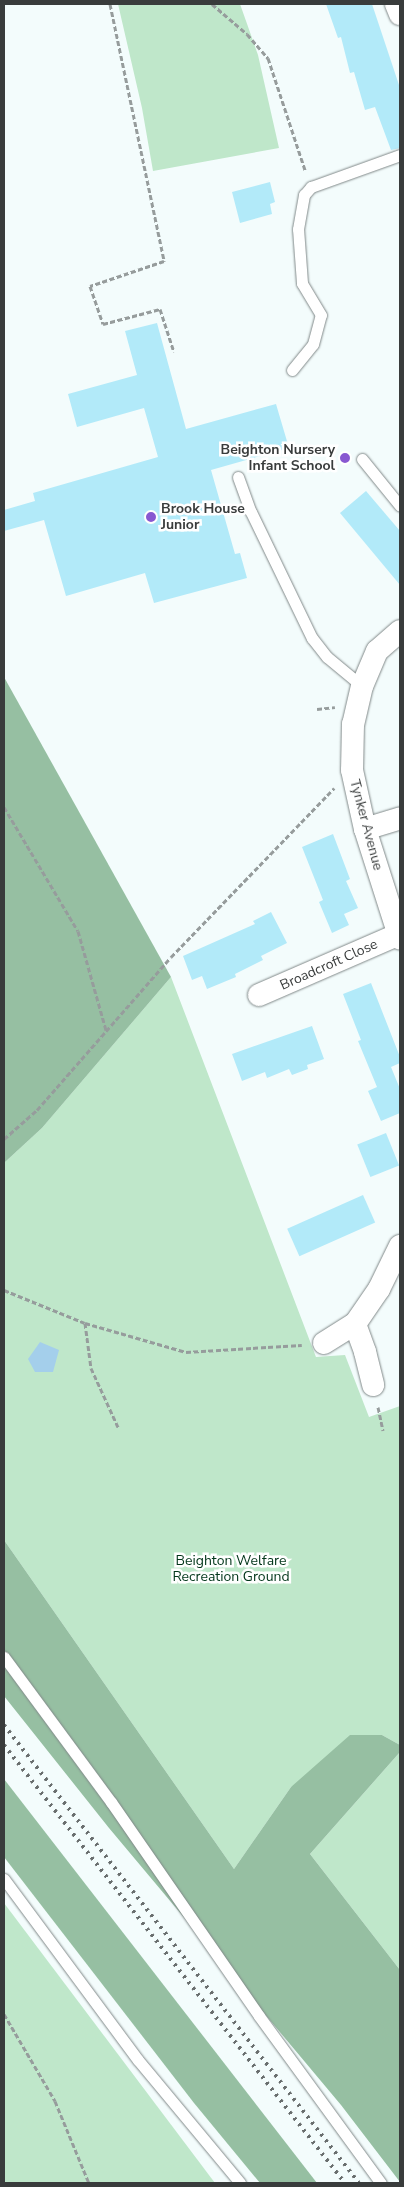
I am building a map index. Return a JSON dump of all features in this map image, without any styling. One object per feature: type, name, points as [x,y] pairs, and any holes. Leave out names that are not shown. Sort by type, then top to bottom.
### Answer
[{"type":"street","name":"Tynker Avenue","points":[[399,937],[364,829],[352,770],[353,724],[362,686],[377,651],[400,631]]},
{"type":"street","points":[[364,829],[400,818]]},
{"type":"street","name":"Broadcroft Close","points":[[259,995],[399,937]]},
{"type":"street","points":[[324,1343],[355,1324],[379,1289],[400,1246]]},
{"type":"street","points":[[355,1324],[365,1352],[373,1385]]},
{"type":"lane","points":[[292,370],[314,344],[321,315],[302,283],[298,229],[304,196],[311,187],[400,155]]},
{"type":"lane","points":[[362,459],[400,506]]},
{"type":"lane","points":[[238,477],[252,512],[312,638],[327,657],[362,686]]},
{"type":"lane","points":[[4,1658],[111,1802],[259,2016],[382,2183]]},
{"type":"lane","points":[[4,1878],[138,2060],[240,2183]]},
{"type":"path","points":[[110,4],[164,261],[90,286],[103,324],[160,309],[174,352]]},
{"type":"path","points":[[212,4],[247,34],[268,58],[311,187]]},
{"type":"path","points":[[4,1139],[37,1110],[171,957],[352,770]]},
{"type":"path","points":[[4,807],[78,931],[107,1030]]},
{"type":"path","points":[[4,1290],[85,1323],[186,1352],[324,1343]]},
{"type":"path","points":[[85,1323],[91,1368],[118,1427]]},
{"type":"path","points":[[4,2014],[55,2101],[89,2183]]},
{"type":"green space","points":[[118,4],[240,4],[258,55],[279,148],[153,171],[142,108]]},
{"type":"green space","points":[[4,677],[171,977],[42,1128],[4,1163]]},
{"type":"green space","name":"Beighton Welfare Recreation Ground","points":[[171,977],[316,1357],[345,1355],[369,1417],[400,1406],[400,1745],[382,1735],[291,1787],[234,1869],[4,1540],[4,1163],[42,1128]]},
{"type":"green space","points":[[4,1540],[234,1869],[291,1787],[350,1735],[382,1735],[400,1745],[400,1752],[310,1854],[400,1970],[400,2182],[341,2105],[109,1828],[4,1696]]},
{"type":"green space","points":[[400,1752],[400,1970],[310,1854]]},
{"type":"green space","points":[[4,1779],[317,2183],[260,2183],[194,2103],[4,1857]]},
{"type":"green space","points":[[4,1903],[215,2183],[4,2183]]},
{"type":"water","points":[[40,1342],[59,1350],[53,1372],[35,1372],[28,1359]]},
{"type":"building","points":[[326,4],[372,4],[400,88],[400,148],[391,150],[375,107],[365,110],[354,72],[350,73],[341,37],[338,38]]},
{"type":"building","points":[[270,182],[275,202],[270,204],[272,214],[240,223],[232,192]]},
{"type":"building","points":[[157,323],[186,429],[276,404],[289,448],[211,470],[235,554],[240,553],[247,578],[154,603],[145,573],[66,596],[44,520],[4,531],[4,510],[35,501],[33,493],[158,457],[144,408],[77,427],[68,394],[137,375],[125,331]]},
{"type":"building","points":[[366,491],[400,531],[400,585],[340,513]]},
{"type":"building","points":[[333,834],[350,879],[346,881],[358,908],[344,914],[349,925],[332,933],[319,902],[323,900],[302,847]]},
{"type":"building","points":[[271,912],[287,943],[261,956],[263,960],[235,974],[236,977],[207,989],[202,976],[192,980],[183,956],[255,924],[253,921]]},
{"type":"building","points":[[371,983],[400,1057],[400,1063],[391,1067],[400,1089],[400,1113],[381,1121],[368,1091],[377,1087],[358,1041],[361,1040],[343,994]]},
{"type":"building","points":[[312,1026],[324,1059],[307,1065],[308,1069],[292,1075],[289,1069],[267,1078],[265,1072],[242,1081],[232,1054]]},
{"type":"building","points":[[386,1133],[399,1165],[370,1177],[357,1145]]},
{"type":"building","points":[[363,1195],[375,1222],[299,1256],[287,1229]]},
{"type":"railway","points":[[4,1725],[359,2183]]},
{"type":"railway","points":[[4,1745],[345,2183]]},
{"type":"place","name":"Beighton Nursery Infant School","points":[[345,458]]},
{"type":"place","name":"Brook House Junior","points":[[151,517]]}]
